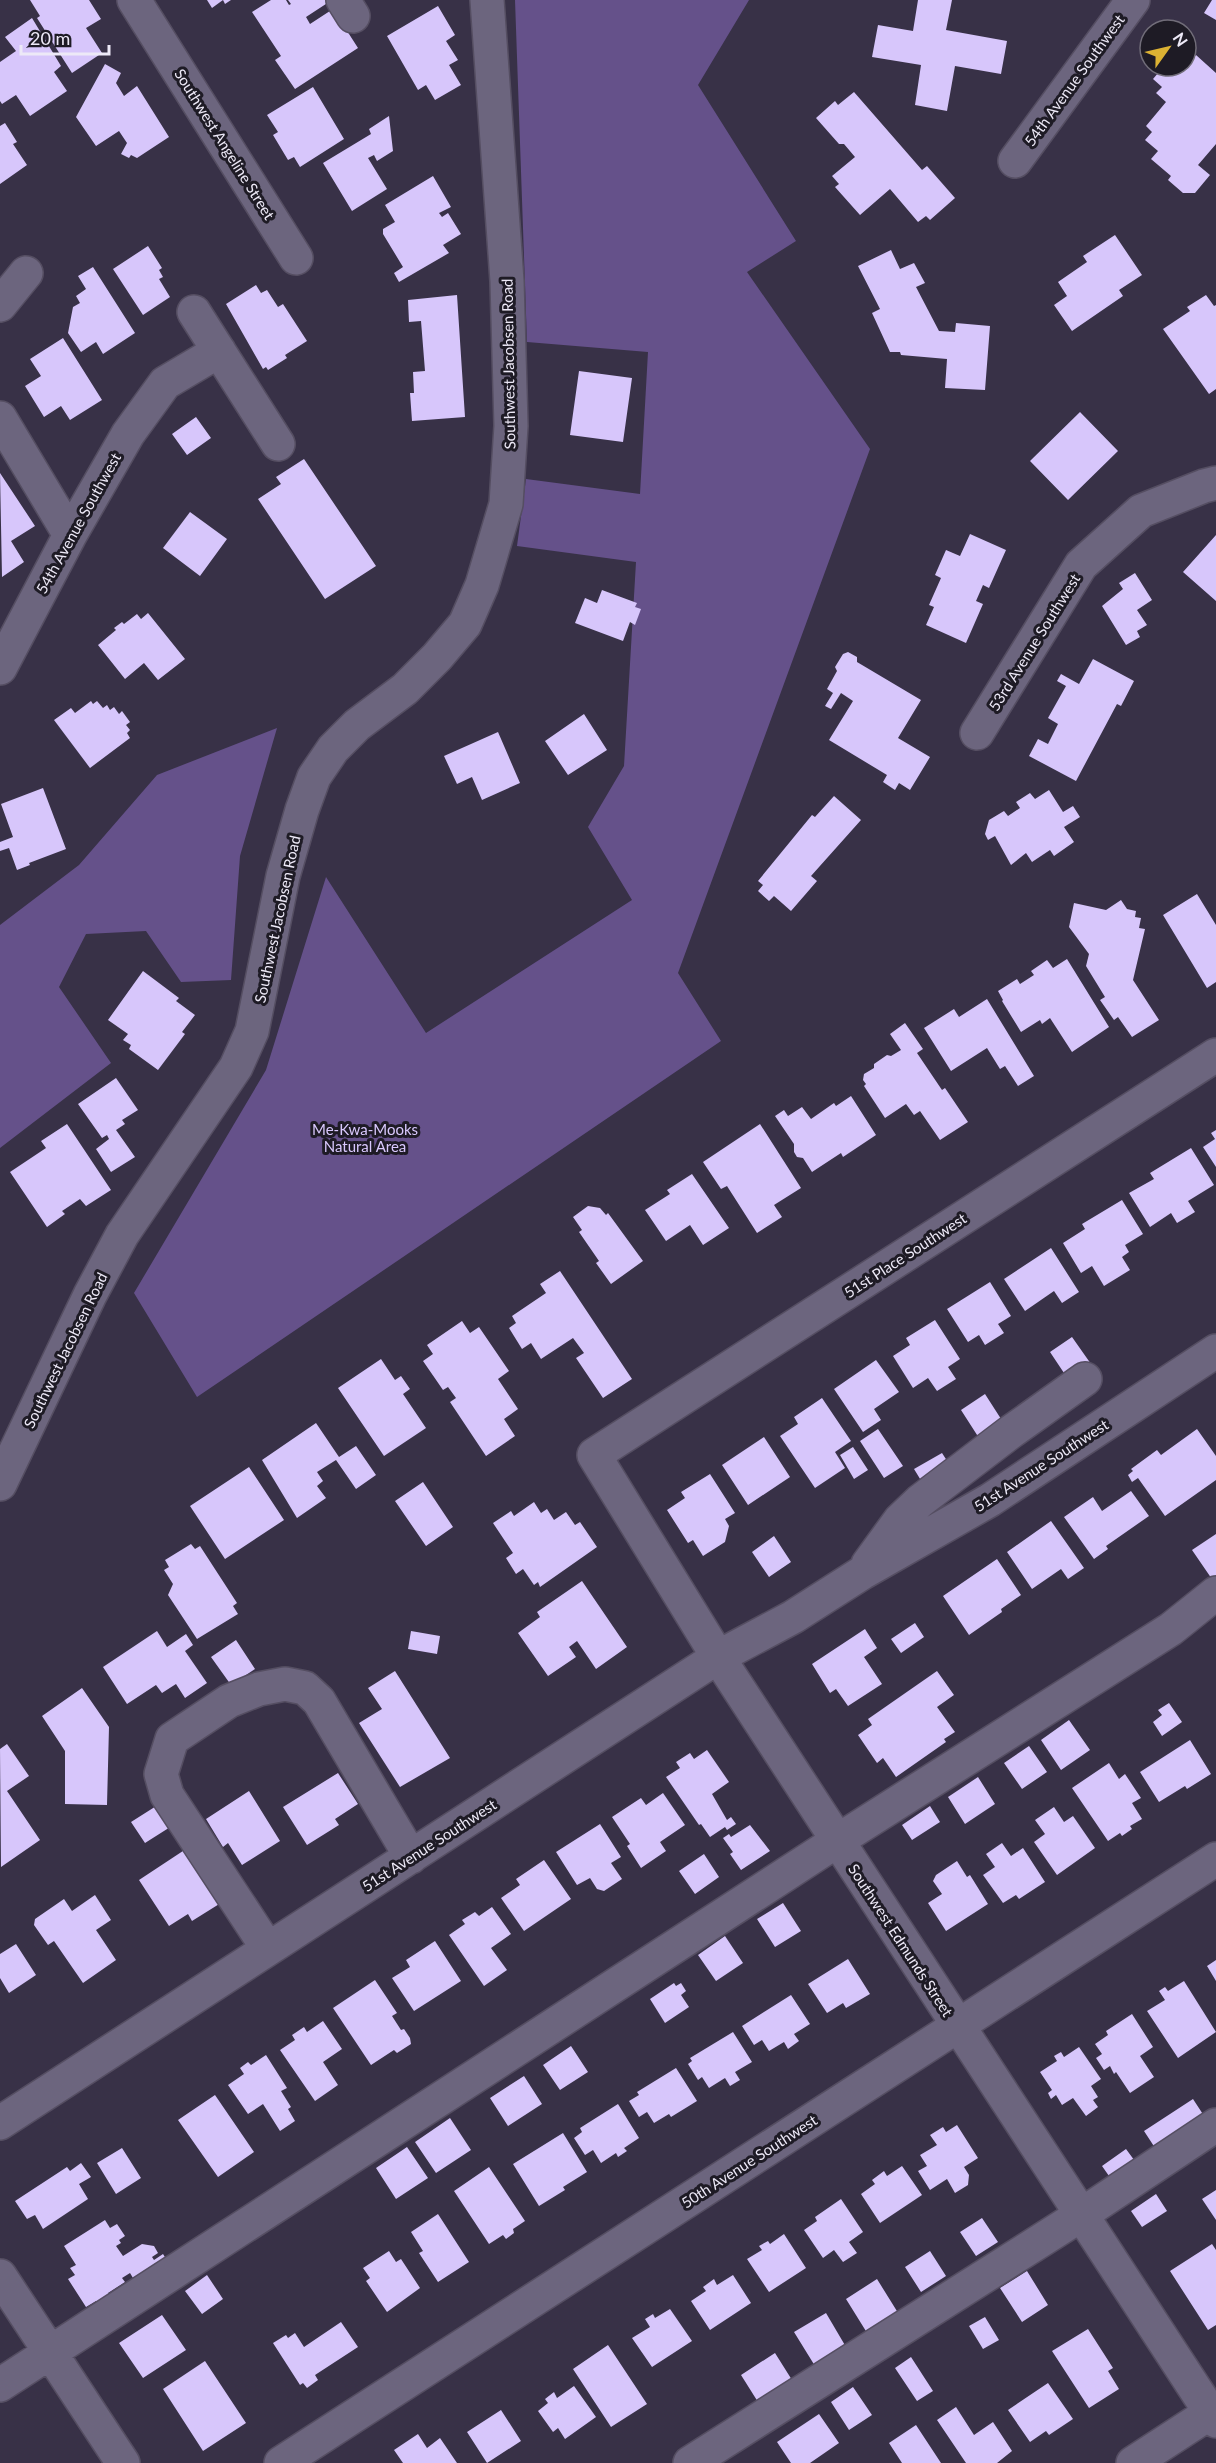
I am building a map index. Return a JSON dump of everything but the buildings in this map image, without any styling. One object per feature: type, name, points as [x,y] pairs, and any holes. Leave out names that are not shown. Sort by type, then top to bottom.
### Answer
[{"type":"street","name":"Southwest Angeline Street","points":[[134,0],[296,258]]},
{"type":"street","name":"Southwest Jacobsen Road","points":[[0,1484],[90,1295],[122,1235],[236,1067],[252,1031],[283,876],[314,777],[333,749],[357,725],[405,688],[437,657],[465,624],[482,585],[506,504],[512,426],[507,281],[487,0]]},
{"type":"street","name":"54th Avenue Southwest","points":[[1015,161],[1132,0]]},
{"type":"street","points":[[0,305],[26,273]]},
{"type":"street","points":[[194,312],[278,444]]},
{"type":"street","name":"54th Avenue Southwest","points":[[0,668],[70,535],[128,434],[165,383],[219,351]]},
{"type":"street","points":[[0,418],[70,535]]},
{"type":"street","name":"53rd Avenue Southwest","points":[[977,733],[1081,565],[1141,511],[1216,483]]},
{"type":"street","name":"51st Place Southwest","points":[[594,1455],[1216,1055]]},
{"type":"street","name":"51st Avenue Southwest","points":[[0,2124],[718,1657],[793,1617],[862,1573],[990,1500],[1216,1351]]},
{"type":"street","name":"51st Avenue Southwest","points":[[862,1573],[900,1520],[920,1501],[1085,1379]]},
{"type":"street","name":"Southwest Edmunds Street","points":[[594,1455],[718,1657],[957,2026],[1214,2414]]},
{"type":"street","points":[[0,2385],[837,1841],[1171,1629],[1216,1593]]},
{"type":"street","points":[[268,1949],[167,1795],[161,1774],[172,1739],[229,1701],[259,1689],[285,1684],[305,1688],[319,1701],[411,1857]]},
{"type":"street","name":"50th Avenue Southwest","points":[[281,2463],[1216,1859]]},
{"type":"street","points":[[690,2463],[1081,2215],[1216,2125]]},
{"type":"street","points":[[0,2276],[123,2463]]},
{"type":"street","points":[[1133,2463],[1214,2414]]},
{"type":"green space","name":"Me-Kwa-Mooks Natural Area","points":[[515,0],[749,0],[698,85],[796,241],[747,272],[870,449],[678,973],[721,1041],[197,1397],[134,1293],[266,1070],[326,877],[426,1033],[632,900],[588,827],[624,766],[636,562],[517,546],[526,479],[640,494],[648,352],[527,342]]},
{"type":"green space","points":[[277,728],[240,856],[231,980],[181,982],[146,931],[86,934],[59,987],[111,1063],[0,1148],[0,925],[79,865],[157,775]]}]
